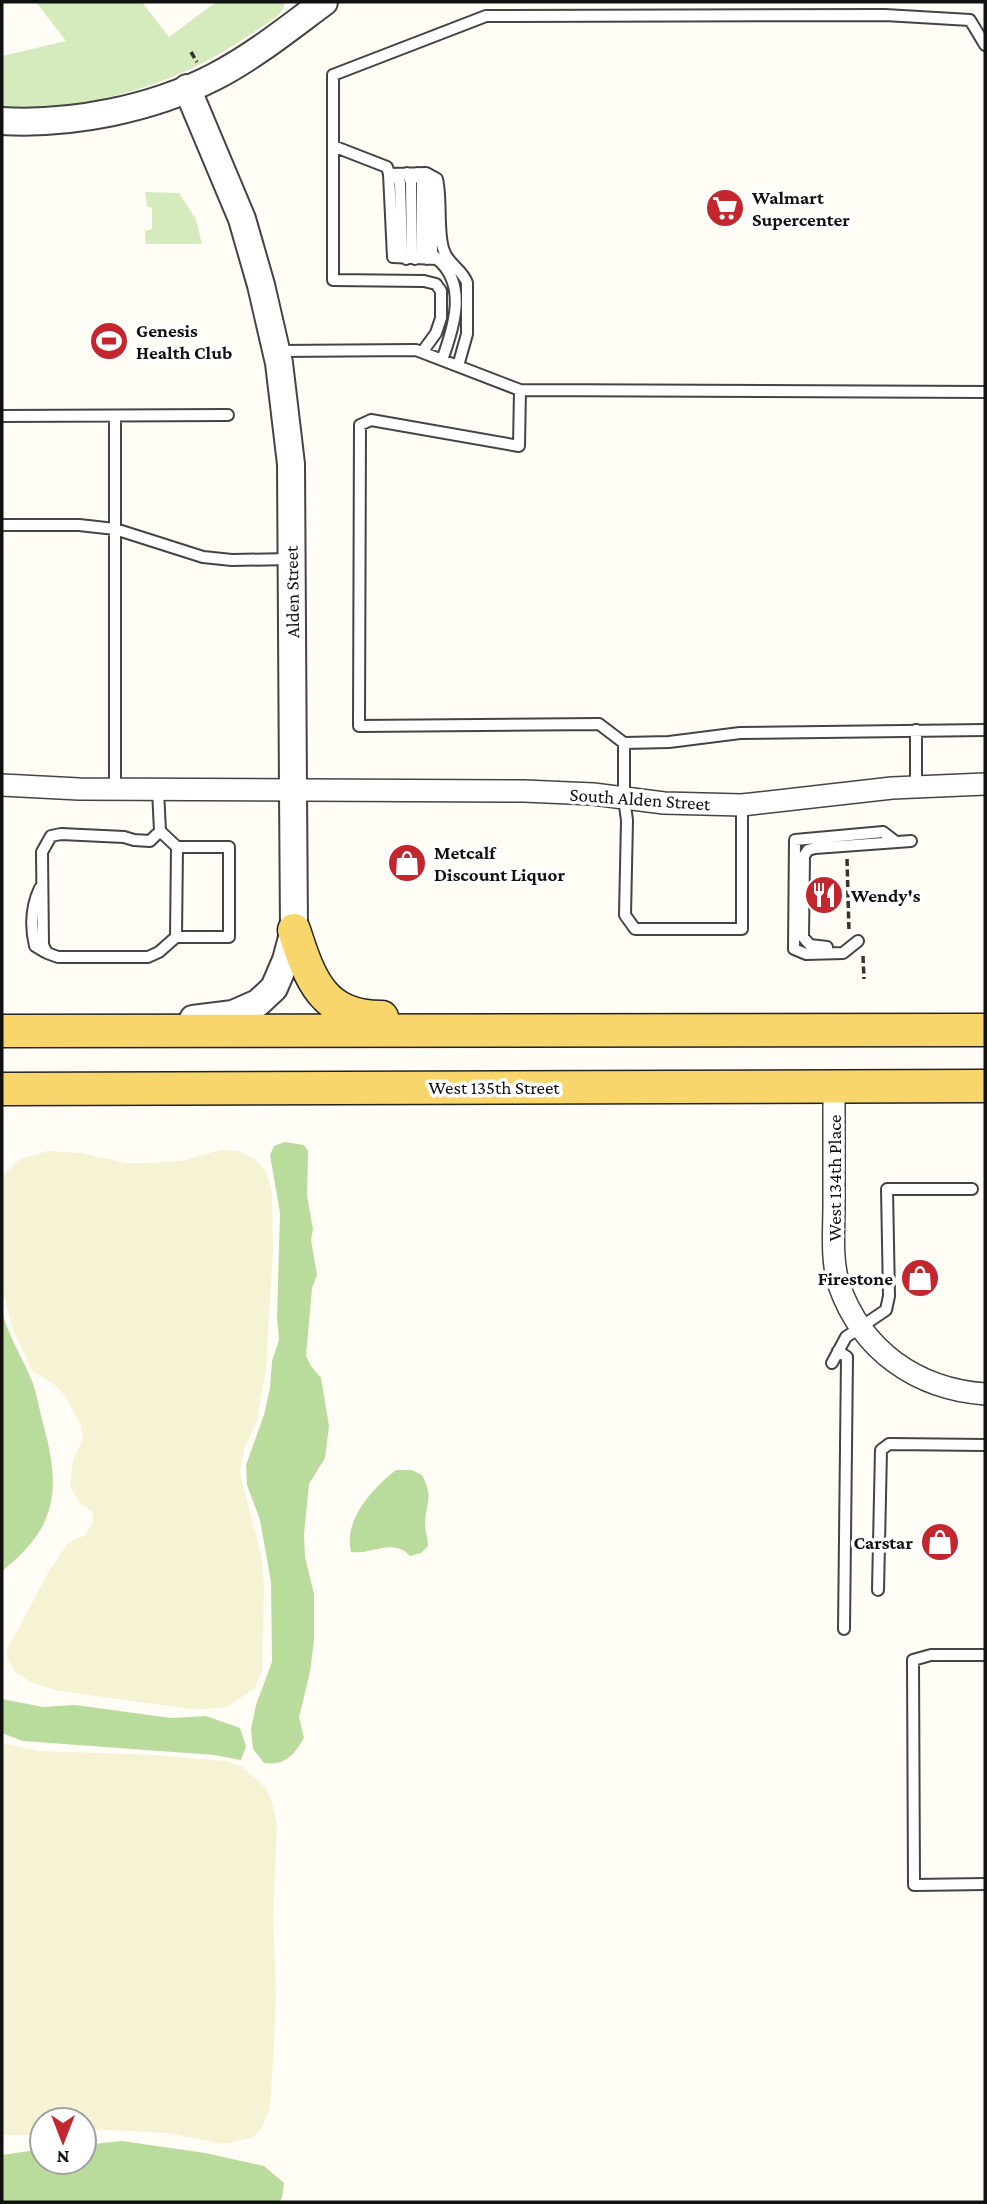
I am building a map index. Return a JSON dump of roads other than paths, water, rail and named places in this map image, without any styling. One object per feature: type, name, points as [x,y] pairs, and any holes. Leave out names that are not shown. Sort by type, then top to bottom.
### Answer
[{"type":"main road","points":[[294,930],[303,959],[328,1001],[350,1014],[366,1017],[682,1017],[691,1030]]},
{"type":"main road","points":[[2,1031],[985,1030]]},
{"type":"main road","name":"West 135th Street","points":[[2,1088],[985,1086]]},
{"type":"street","points":[[2,121],[61,120],[102,114],[187,88],[237,64],[310,6]]},
{"type":"street","name":"Alden Street","points":[[164,1031],[185,1020],[233,1014],[258,1003],[274,988],[286,960],[294,930],[290,464],[286,415],[276,351],[242,219],[187,88]]},
{"type":"street","name":"South Alden Street","points":[[2,785],[158,790],[524,791],[742,805],[892,788],[985,784]]},
{"type":"street","name":"West 134th Place","points":[[834,1087],[834,1257],[839,1285],[860,1328],[871,1343],[905,1370],[932,1383],[985,1394]]},
{"type":"lane","points":[[534,2],[535,16]]},
{"type":"lane","points":[[423,352],[436,333],[440,318],[441,291],[436,284],[424,281],[333,280],[333,75],[486,16],[885,15],[970,20],[985,45]]},
{"type":"lane","points":[[333,146],[431,183],[432,259]]},
{"type":"lane","points":[[407,174],[411,182],[410,259]]},
{"type":"lane","points":[[407,174],[391,254],[396,259],[432,259],[449,270],[455,284],[454,327],[442,359]]},
{"type":"lane","points":[[407,174],[437,179],[441,196],[444,253],[467,283],[467,334],[458,366]]},
{"type":"lane","points":[[276,351],[416,350],[520,390],[985,392]]},
{"type":"lane","points":[[520,390],[519,446],[371,420],[360,425],[359,726],[599,724],[624,743],[669,742],[740,733],[985,730]]},
{"type":"lane","points":[[2,416],[228,415]]},
{"type":"lane","points":[[115,416],[116,789]]},
{"type":"lane","points":[[2,525],[79,526],[115,530],[203,557],[232,560],[291,559]]},
{"type":"lane","points":[[916,730],[916,787]]},
{"type":"lane","points":[[624,743],[624,799],[627,820],[625,915],[635,929],[742,929],[742,805]]},
{"type":"lane","points":[[158,790],[160,831],[177,847],[229,847],[229,937],[176,937],[159,952],[148,957],[58,957],[47,953],[43,945],[42,852],[51,835],[124,837],[134,841],[150,841],[160,831]]},
{"type":"lane","points":[[897,842],[883,832],[795,839],[794,949],[806,954],[843,953],[861,943],[816,947],[805,942],[804,856],[808,850],[911,841]]},
{"type":"lane","points":[[176,937],[177,847]]},
{"type":"lane","points":[[832,1363],[846,1338],[886,1310],[887,1189],[972,1189]]},
{"type":"lane","points":[[838,1351],[847,1357],[844,1629]]},
{"type":"lane","points":[[878,1590],[881,1450],[889,1444],[985,1444]]},
{"type":"lane","points":[[985,1655],[931,1655],[913,1660],[914,1885],[985,1884]]},
{"type":"place","name":"Walmart Supercenter","points":[[725,208]]},
{"type":"place","name":"Genesis Health Club","points":[[109,341]]},
{"type":"place","name":"Metcalf Discount Liquor","points":[[407,863]]},
{"type":"place","name":"Wendy's","points":[[824,895]]},
{"type":"place","name":"Firestone","points":[[920,1278]]},
{"type":"place","name":"Carstar","points":[[940,1542]]}]
